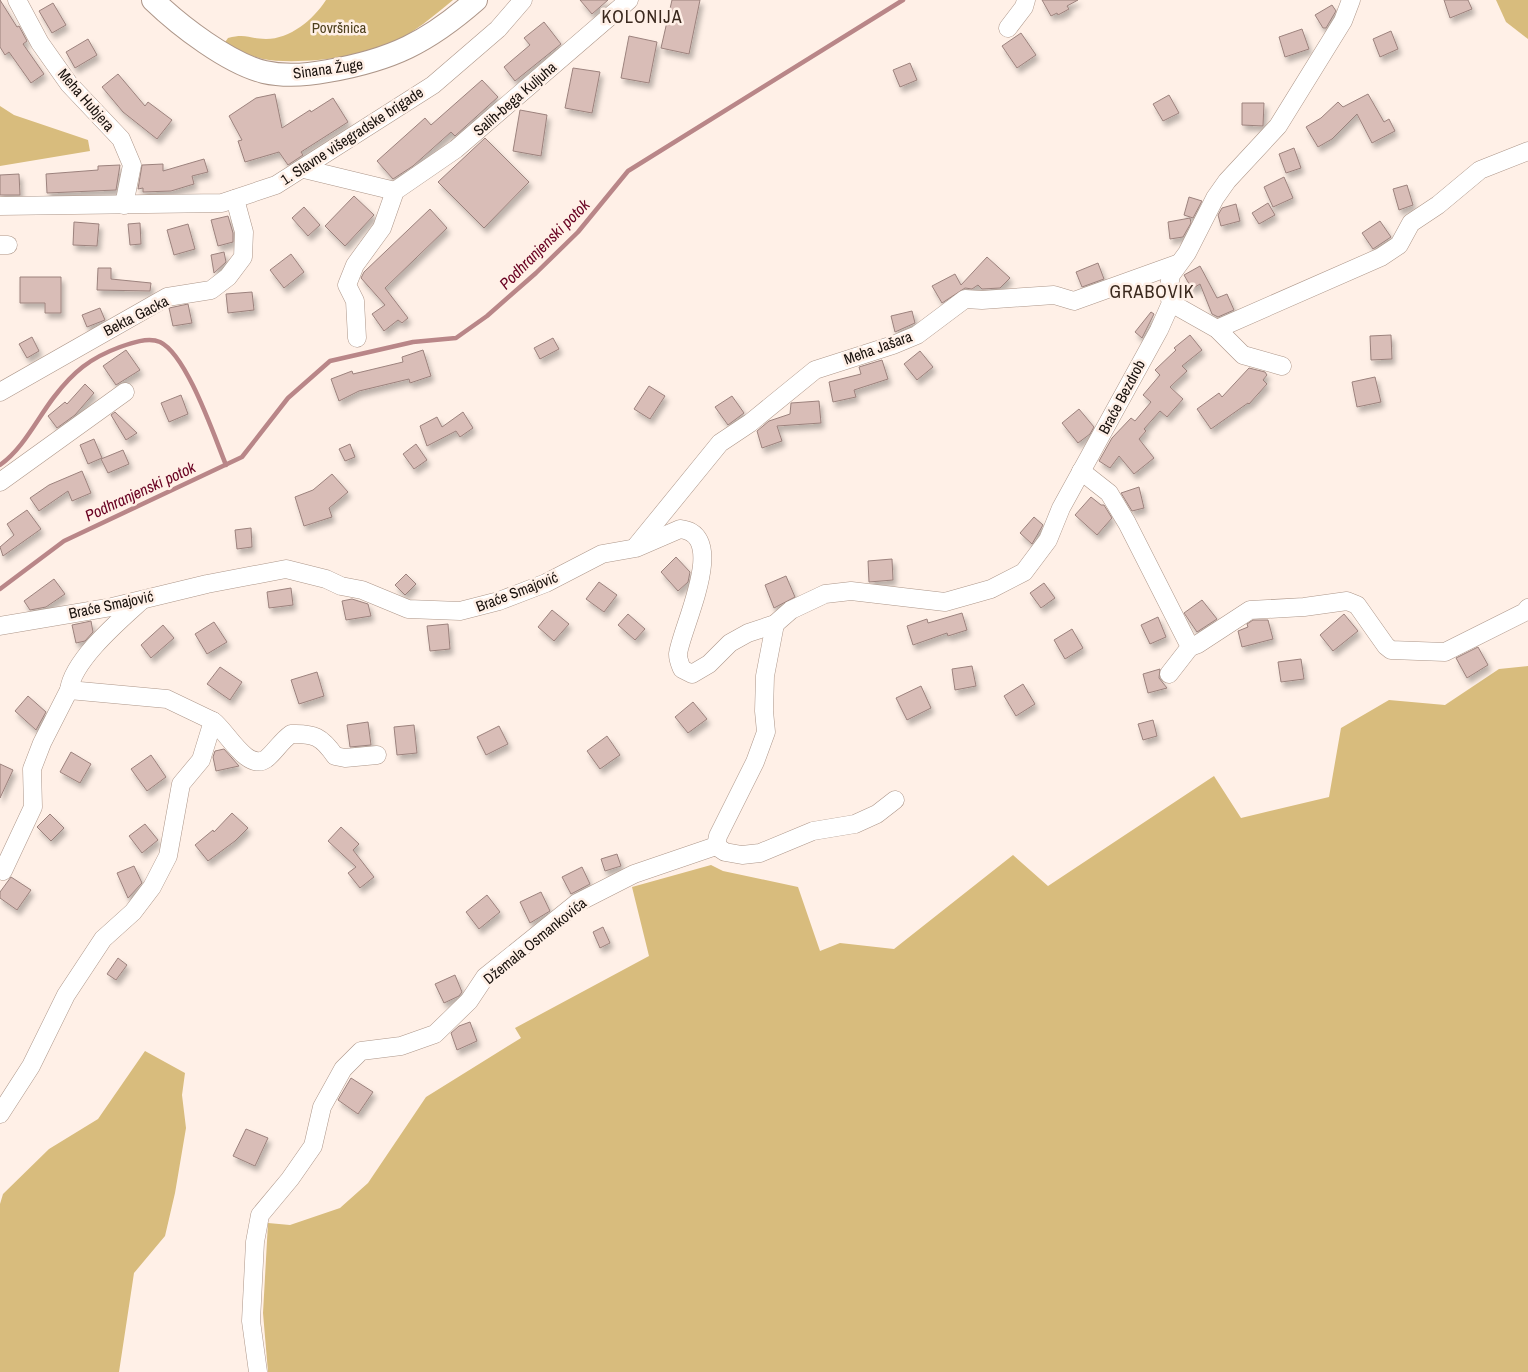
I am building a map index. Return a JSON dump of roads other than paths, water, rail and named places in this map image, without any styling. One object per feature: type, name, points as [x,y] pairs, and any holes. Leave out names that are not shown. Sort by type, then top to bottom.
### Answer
[{"type":"main road","name":"Sinana Žuge","points":[[153,0],[232,58],[263,72],[288,75],[347,68],[386,58],[416,44],[457,17],[476,0]]},
{"type":"street","name":"Meha Hubjera","points":[[17,0],[40,42],[69,84],[121,139],[132,165],[124,206]]},
{"type":"street","name":"1. Slavne višegradske brigade","points":[[0,206],[124,206],[222,203],[276,185],[304,169],[433,85],[498,28],[523,0]]},
{"type":"street","name":"Salih-bega Kuljuha","points":[[395,191],[456,149],[629,0]]},
{"type":"street","points":[[1008,28],[1024,7],[1026,0]]},
{"type":"street","name":"Braće Bezdrob","points":[[775,624],[791,610],[825,594],[851,591],[946,602],[1011,581],[1024,572],[1038,555],[1159,330],[1171,303],[1168,292],[1171,275],[1177,264],[1187,253],[1215,198],[1227,181],[1278,126],[1343,20],[1350,0]]},
{"type":"street","points":[[1217,329],[1381,257],[1399,245],[1411,223],[1438,205],[1480,170],[1528,151]]},
{"type":"street","points":[[304,169],[395,191],[382,228],[355,265],[347,286],[354,301],[357,338]]},
{"type":"street","name":"Bekta Gacka","points":[[0,392],[166,297],[211,290],[228,277],[243,257],[244,232],[235,199]]},
{"type":"street","name":"Meha Jašara","points":[[636,548],[720,443],[750,423],[815,370],[893,345],[917,335],[965,299],[982,300],[1054,294],[1074,301],[1177,264]]},
{"type":"street","points":[[1171,303],[1217,329],[1243,355],[1282,366]]},
{"type":"street","points":[[0,482],[125,392]]},
{"type":"street","points":[[1082,471],[1108,493],[1127,523],[1190,647]]},
{"type":"street","name":"Braće Smajović","points":[[0,626],[144,599],[286,569],[326,579],[341,586],[362,590],[408,609],[460,612],[499,601],[546,583],[602,554],[636,548],[680,529],[687,530],[698,538],[702,562],[700,578],[678,654],[682,669],[692,674],[698,672],[730,643],[748,633],[775,624]]},
{"type":"street","points":[[2,871],[33,807],[32,769],[42,743],[69,690],[70,681],[81,664],[116,623],[144,599]]},
{"type":"street","points":[[1169,674],[1190,647],[1250,610],[1304,607],[1347,601],[1357,605],[1386,646],[1391,650],[1445,652],[1527,611]]},
{"type":"street","points":[[775,624],[765,676],[764,711],[766,732],[755,762],[718,836],[716,846],[725,852],[742,855],[760,853],[813,831],[856,824],[877,814],[895,800]]},
{"type":"street","points":[[69,690],[167,699],[213,722],[247,758],[256,762],[264,760],[291,734],[309,733],[328,746],[335,756],[345,758],[377,755]]},
{"type":"street","points":[[0,1114],[31,1066],[66,995],[92,955],[103,939],[133,912],[152,887],[168,856],[181,784],[201,760],[213,722]]},
{"type":"street","name":"Džemala Osmankovića","points":[[258,1372],[251,1321],[255,1242],[260,1215],[290,1179],[313,1146],[322,1107],[343,1069],[361,1051],[401,1046],[435,1034],[470,1001],[485,977],[577,903],[634,874],[716,846]]},
{"type":"waterway","name":"Podhranjenski potok","points":[[0,589],[64,541],[242,457],[288,398],[330,361],[413,342],[456,338],[487,316],[536,273],[578,232],[628,171],[903,0]]},
{"type":"waterway","name":"Podhranjenski potok","points":[[0,465],[16,451],[61,388],[75,373],[109,351],[140,341],[150,340],[160,342],[170,350],[190,379],[226,465]]},
{"type":"district","name":"KOLONIJA","points":[[642,17]]},
{"type":"district","name":"GRABOVIK","points":[[1152,292]]},
{"type":"park label","name":"Površnica","points":[[339,28]]}]
